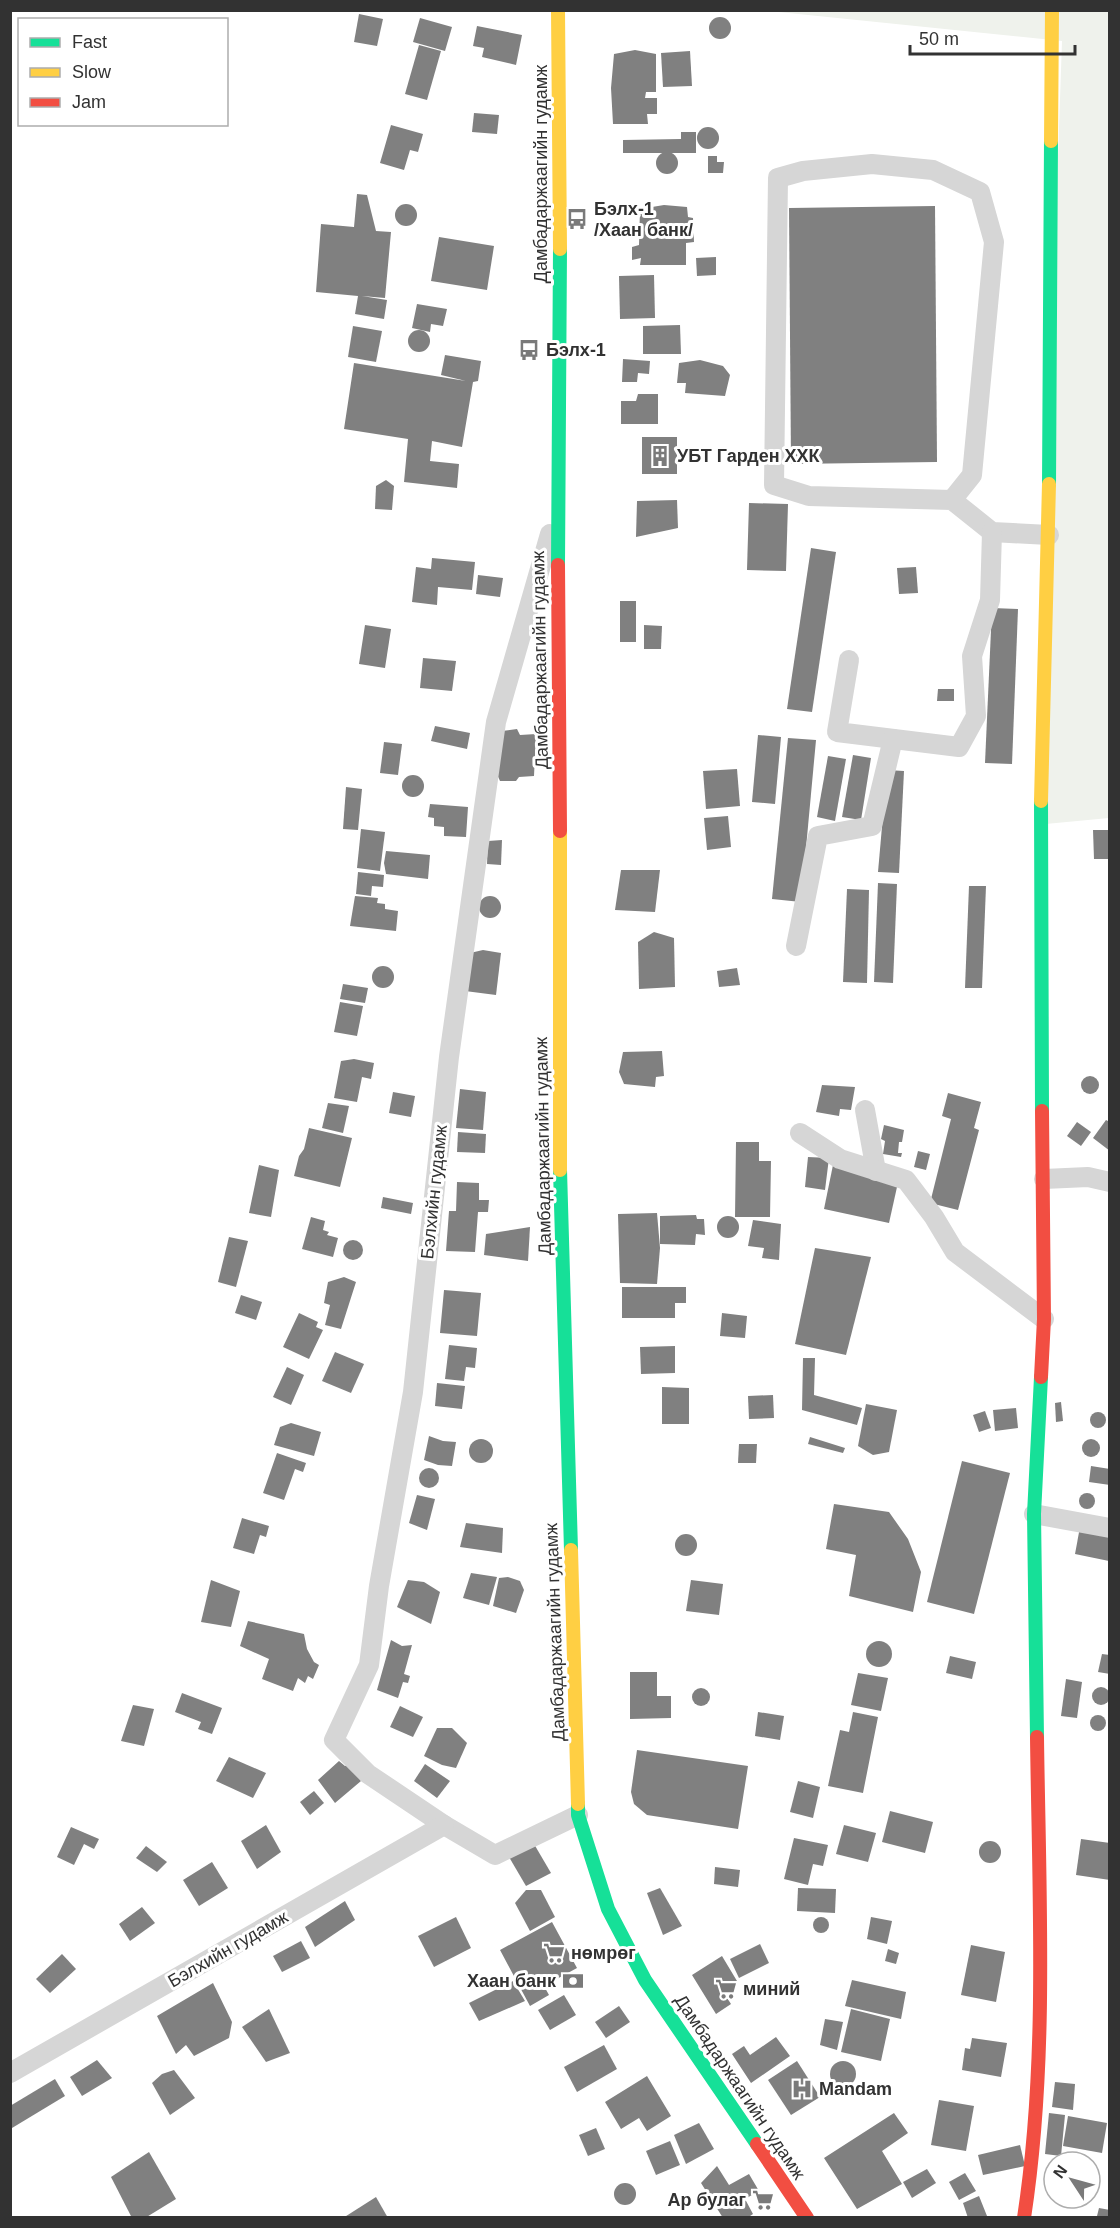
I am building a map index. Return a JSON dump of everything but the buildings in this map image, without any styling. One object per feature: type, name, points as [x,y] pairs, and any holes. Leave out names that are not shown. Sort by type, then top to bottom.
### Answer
[{"type":"main road","name":"Дамбадаржаагийн гудамж","points":[[558,10],[561,157],[557,530],[560,693],[560,1177],[578,1815],[608,1909],[645,1980],[807,2217]]},
{"type":"main road","points":[[1024,2217],[1029,2185],[1040,2021],[1034,1514],[1044,1319],[1040,832],[1049,536],[1052,10]]},
{"type":"street","points":[[952,500],[972,475],[993,254],[994,242],[980,192],[933,170],[872,164],[803,171],[778,178],[774,485],[809,496],[952,500],[992,532],[1049,536]]},
{"type":"street","name":"Бэлхийн гудамж","points":[[559,503],[496,722],[449,1057],[413,1392],[379,1586],[369,1665],[334,1740],[369,1774],[444,1825],[495,1855],[578,1815]]},
{"type":"street","points":[[849,660],[837,732],[959,747],[976,716],[972,656],[990,600],[992,532]]},
{"type":"street","points":[[796,946],[818,836],[872,826],[893,739]]},
{"type":"street","points":[[865,1110],[876,1171]]},
{"type":"street","points":[[800,1133],[840,1159],[906,1179],[955,1252],[1044,1319]]},
{"type":"street","points":[[1044,1179],[1088,1177],[1110,1182]]},
{"type":"street","points":[[1034,1514],[1110,1528]]},
{"type":"street","name":"Бэлхийн гудамж","points":[[10,2073],[444,1825]]},
{"type":"shaded area","points":[[769,11],[1109,11],[1109,818],[1035,825],[1062,41]]},
{"type":"traffic: fast","points":[[1049,484],[1051,141]]},
{"type":"traffic: fast","points":[[558,565],[560,249]]},
{"type":"traffic: fast","points":[[1041,801],[1042,1111]]},
{"type":"traffic: fast","points":[[560,1170],[571,1550]]},
{"type":"traffic: fast","points":[[1037,1737],[1034,1514],[1041,1377]]},
{"type":"traffic: fast","points":[[578,1804],[578,1815],[608,1909],[645,1980],[757,2144]]},
{"type":"traffic: slow","points":[[558,10],[560,249]]},
{"type":"traffic: slow","points":[[1051,141],[1052,10]]},
{"type":"traffic: slow","points":[[1041,801],[1049,484]]},
{"type":"traffic: slow","points":[[560,831],[560,1170]]},
{"type":"traffic: slow","points":[[571,1550],[578,1804]]},
{"type":"traffic: jam","points":[[558,565],[560,831]]},
{"type":"traffic: jam","points":[[1041,1377],[1044,1319],[1042,1111]]},
{"type":"traffic: jam","points":[[1024,2218],[1032,2159],[1039,2039],[1040,1918],[1037,1737]]},
{"type":"traffic: jam","points":[[757,2144],[807,2218]]},
{"type":"place","name":"Бэлх-1 /Хаан банк/","points":[[577,219]]},
{"type":"place","name":"Бэлх-1","points":[[529,350]]},
{"type":"place","name":"УБТ Гарден ХХК","points":[[660,456]]},
{"type":"place","name":"нөмрөг","points":[[554,1953]]},
{"type":"place","name":"Хаан банк","points":[[573,1981]]},
{"type":"place","name":"миний","points":[[726,1989]]},
{"type":"place","name":"Mandam","points":[[802,2089]]},
{"type":"place","name":"Ар булаг","points":[[763,2200]]}]
